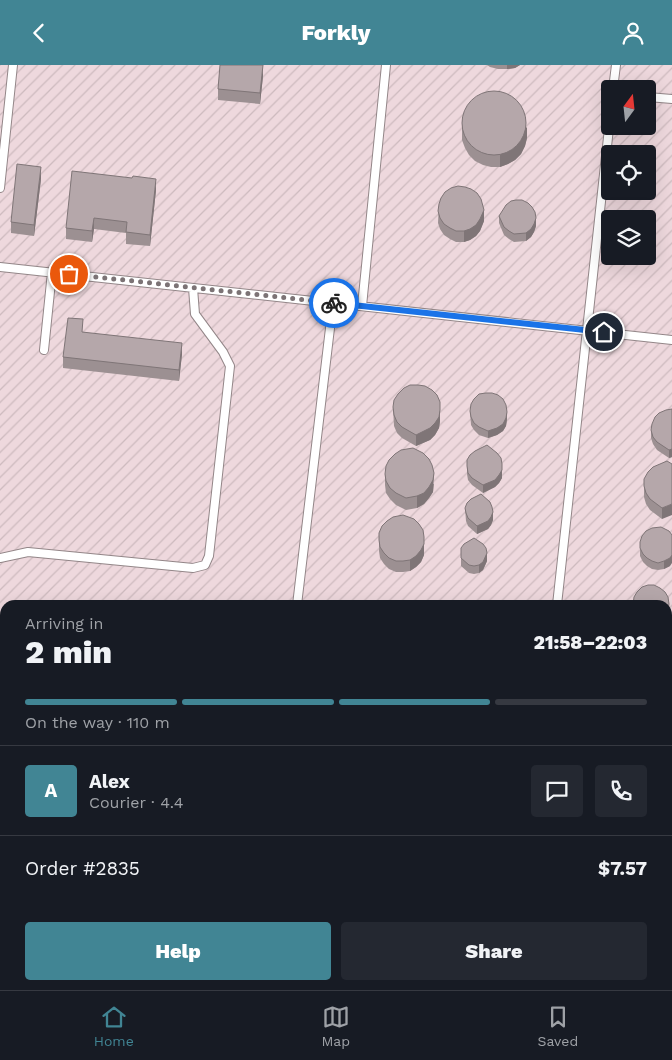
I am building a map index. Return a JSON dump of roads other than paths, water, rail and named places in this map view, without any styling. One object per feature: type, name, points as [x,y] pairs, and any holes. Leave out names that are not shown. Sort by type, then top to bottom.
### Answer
[{"type":"lane","points":[[0,188],[12,65]]},
{"type":"lane","points":[[362,306],[386,65]]},
{"type":"lane","points":[[614,80],[616,65]]},
{"type":"lane","points":[[656,98],[672,99]]},
{"type":"lane","points":[[558,600],[608,135]]},
{"type":"lane","points":[[0,267],[672,340]]},
{"type":"lane","points":[[44,350],[52,272]]},
{"type":"lane","points":[[0,559],[28,552],[193,568],[205,565],[209,556],[230,366],[223,352],[196,314],[193,288]]},
{"type":"lane","points":[[298,600],[332,303]]}]
